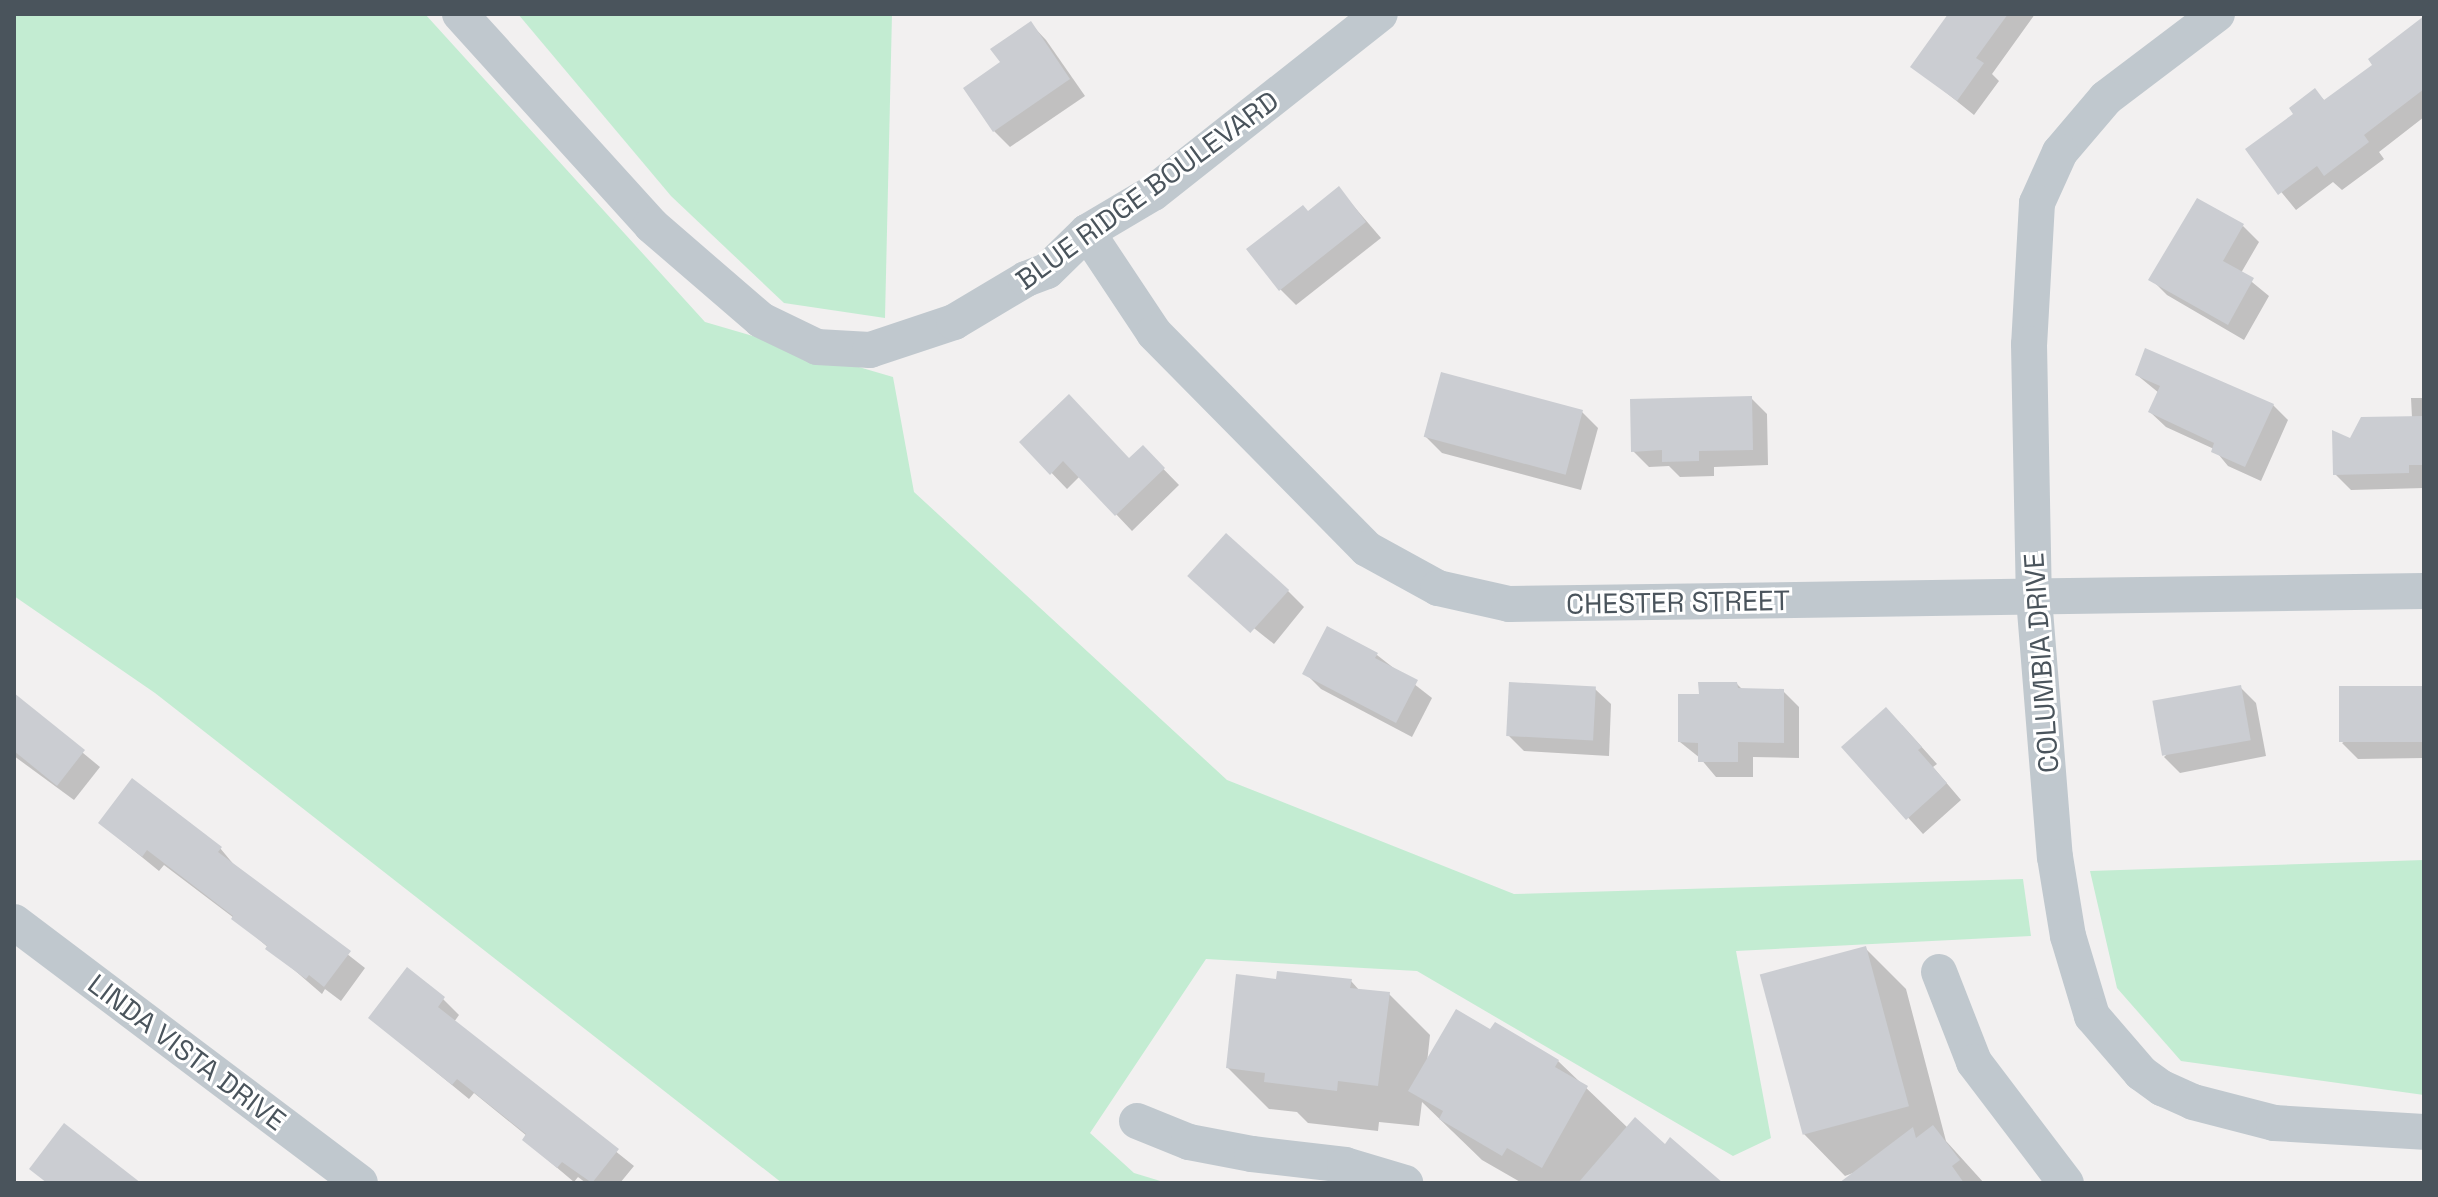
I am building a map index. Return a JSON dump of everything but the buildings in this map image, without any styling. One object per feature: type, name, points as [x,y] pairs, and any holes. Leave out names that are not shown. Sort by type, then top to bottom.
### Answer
[{"type":"street","name":"BLUE RIDGE BOULEVARD","points":[[460,14],[651,225],[761,320],[817,347],[870,350],[954,322],[1026,279],[1047,271],[1087,232],[1153,193],[1380,14]]},
{"type":"street","name":"COLUMBIA DRIVE","points":[[2217,14],[2106,98],[2060,152],[2037,203],[2029,344],[2034,598],[2055,857],[2068,936],[2092,1016],[2141,1073],[2193,1102],[2274,1123],[2424,1132]]},
{"type":"street","name":"CHESTER STREET","points":[[1087,232],[1154,333],[1367,549],[1438,588],[1509,604],[2424,591]]},
{"type":"street","name":"LINDA VISTA DRIVE","points":[[14,922],[360,1183]]},
{"type":"street","points":[[1939,972],[1974,1062],[2066,1183]]},
{"type":"street","points":[[1137,1121],[1189,1142],[1252,1154],[1345,1165],[1405,1183]]},
{"type":"green space","points":[[14,14],[425,14],[705,322],[893,377],[914,492],[1227,780],[1514,894],[2023,879],[2031,936],[1736,951],[1771,1138],[1733,1156],[1417,971],[1206,959],[1090,1133],[1134,1173],[1167,1183],[782,1183],[155,693],[14,596]]},
{"type":"green space","points":[[518,14],[892,14],[885,318],[784,303],[671,196]]},
{"type":"green space","points":[[2424,860],[2424,1095],[2181,1061],[2117,988],[2090,871]]}]
